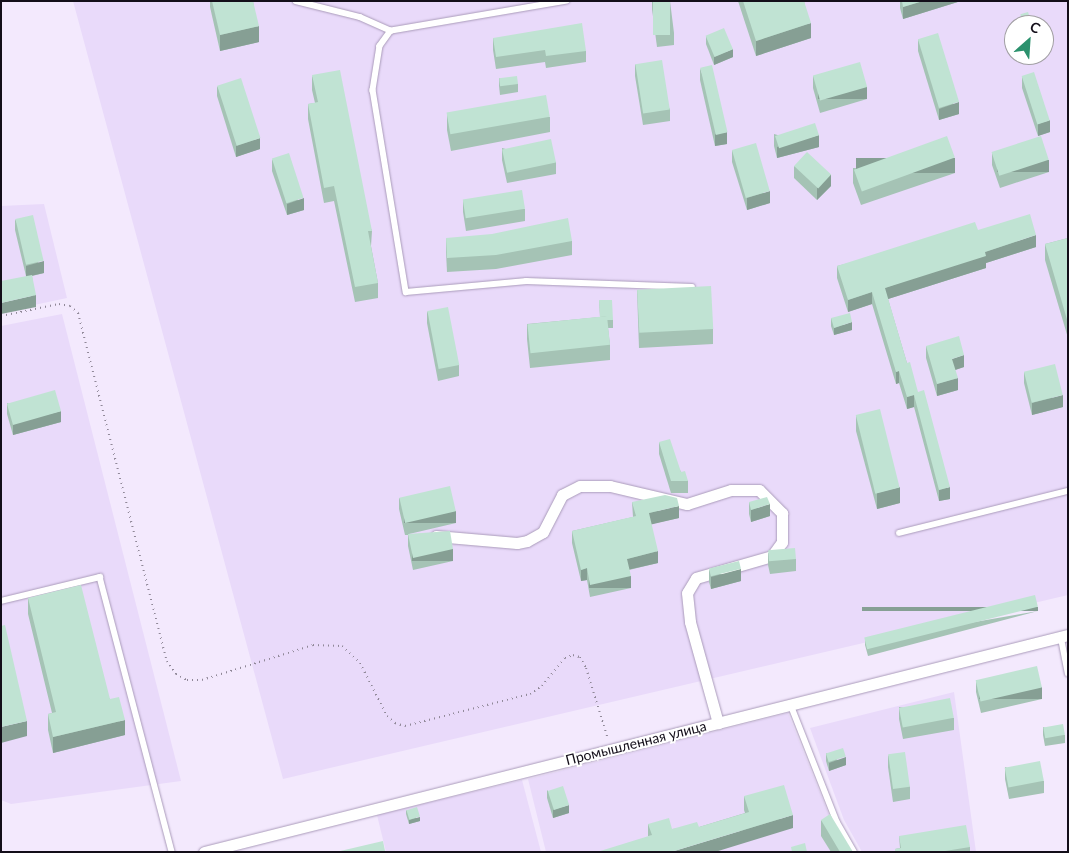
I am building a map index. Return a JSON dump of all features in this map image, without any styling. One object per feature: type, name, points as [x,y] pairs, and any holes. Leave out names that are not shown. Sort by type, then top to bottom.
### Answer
[{"type":"street","points":[[420,539],[445,535],[518,543],[528,541],[543,532],[562,495],[580,486],[610,486],[687,504],[731,490],[759,490],[782,514],[782,542],[772,556],[696,578],[687,593],[690,622],[718,723]]},
{"type":"street","name":"Промышленная улица","points":[[204,852],[1064,636]]},
{"type":"lane","points":[[296,1],[360,17],[391,31],[567,1]]},
{"type":"lane","points":[[391,31],[376,58],[373,90],[406,292],[526,282],[692,287]]},
{"type":"lane","points":[[899,532],[1068,491]]},
{"type":"lane","points":[[1,601],[100,577],[172,852]]},
{"type":"lane","points":[[1064,636],[1068,673]]},
{"type":"lane","points":[[791,705],[837,822],[854,852]]},
{"type":"path","points":[[1,316],[59,304],[70,306],[78,314],[167,661],[176,674],[187,680],[202,680],[313,645],[342,646],[360,663],[387,716],[395,723],[405,726],[530,694],[542,686],[565,658],[573,655],[580,657],[586,668],[611,750]]},
{"type":"shaded area","points":[[73,1],[1068,1],[1068,595],[283,779]]},
{"type":"shaded area","points":[[44,204],[67,298],[1,312],[1,206]]},
{"type":"shaded area","points":[[62,314],[181,781],[11,804],[1,800],[1,326]]},
{"type":"shaded area","points":[[954,692],[976,852],[862,852],[844,820],[810,728]]},
{"type":"shaded area","points":[[788,713],[833,825],[849,852],[546,852],[528,779]]},
{"type":"shaded area","points":[[522,780],[541,852],[386,852],[377,815]]},
{"type":"building","points":[[212,1],[253,1],[259,26],[220,35]]},
{"type":"building","points":[[653,1],[670,1],[670,35],[653,35]]},
{"type":"building","points":[[743,1],[804,1],[811,23],[756,41]]},
{"type":"building","points":[[902,1],[923,1],[903,7]]},
{"type":"building","points":[[582,23],[586,51],[546,56],[545,50],[496,57],[493,38]]},
{"type":"building","points":[[724,28],[733,49],[715,57],[706,36]]},
{"type":"building","points":[[938,33],[959,102],[939,108],[918,39]]},
{"type":"building","points":[[662,60],[670,109],[643,114],[635,64]]},
{"type":"building","points":[[860,62],[867,87],[820,100],[813,76]]},
{"type":"building","points":[[712,65],[728,132],[716,135],[700,68]]},
{"type":"building","points":[[340,70],[372,231],[368,231],[378,283],[355,287],[334,186],[324,188],[308,104],[318,102],[312,75]]},
{"type":"building","points":[[1034,72],[1050,121],[1037,125],[1022,76]]},
{"type":"building","points":[[517,76],[518,84],[500,86],[499,78]]},
{"type":"building","points":[[241,78],[260,138],[237,146],[217,86]]},
{"type":"building","points":[[546,95],[550,117],[450,134],[447,113]]},
{"type":"building","points":[[815,123],[819,135],[779,148],[775,136]]},
{"type":"building","points":[[947,136],[955,158],[862,191],[854,170]]},
{"type":"building","points":[[1041,136],[1049,160],[999,176],[992,152]]},
{"type":"building","points":[[551,139],[556,162],[507,173],[502,149]]},
{"type":"building","points":[[756,143],[770,191],[746,198],[732,150]]},
{"type":"building","points":[[807,152],[831,175],[818,188],[794,166]]},
{"type":"building","points":[[289,153],[304,198],[286,203],[272,159]]},
{"type":"building","points":[[522,190],[525,209],[466,218],[463,199]]},
{"type":"building","points":[[1030,214],[1036,235],[985,252],[986,256],[885,288],[907,363],[910,362],[918,392],[924,390],[950,487],[939,490],[914,395],[907,397],[899,371],[896,372],[872,292],[848,300],[837,266],[975,222],[978,230]]},
{"type":"building","points":[[33,215],[44,261],[26,265],[15,219]]},
{"type":"building","points":[[568,218],[572,241],[496,255],[447,258],[446,238],[492,234]]},
{"type":"building","points":[[1068,238],[1068,323],[1045,244]]},
{"type":"building","points":[[32,275],[36,295],[1,303],[1,281]]},
{"type":"building","points":[[711,286],[713,329],[639,333],[637,290]]},
{"type":"building","points":[[599,300],[612,300],[613,320],[607,320],[607,316],[600,317]]},
{"type":"building","points":[[448,307],[459,365],[439,369],[427,311]]},
{"type":"building","points":[[850,313],[852,322],[834,328],[831,318]]},
{"type":"building","points":[[607,316],[610,345],[530,353],[527,324]]},
{"type":"building","points":[[959,336],[964,355],[952,359],[958,378],[937,384],[926,346]]},
{"type":"building","points":[[1055,364],[1063,395],[1032,403],[1024,372]]},
{"type":"building","points":[[55,390],[61,411],[13,425],[7,404]]},
{"type":"building","points":[[880,409],[900,488],[875,494],[856,415]]},
{"type":"building","points":[[670,439],[681,472],[685,471],[688,481],[671,481],[659,442]]},
{"type":"building","points":[[450,486],[456,511],[405,523],[399,498]]},
{"type":"building","points":[[665,495],[677,498],[679,506],[649,513],[658,551],[627,559],[631,576],[590,585],[587,568],[581,570],[572,531],[636,516],[632,502]]},
{"type":"building","points":[[767,497],[770,504],[751,510],[749,502]]},
{"type":"building","points":[[450,531],[453,549],[413,558],[408,534]]},
{"type":"building","points":[[795,548],[796,559],[769,561],[768,550]]},
{"type":"building","points":[[739,561],[741,569],[711,576],[709,568]]},
{"type":"building","points":[[81,585],[110,699],[119,697],[125,720],[53,737],[48,714],[56,712],[28,598]]},
{"type":"building","points":[[1035,595],[1038,607],[867,649],[864,638]]},
{"type":"building","points":[[5,625],[27,721],[1,727],[1,626]]},
{"type":"building","points":[[1037,666],[1042,687],[981,702],[976,680]]},
{"type":"building","points":[[950,698],[954,718],[903,728],[899,708]]},
{"type":"building","points":[[1063,724],[1065,735],[1045,738],[1043,727]]},
{"type":"building","points":[[843,748],[846,757],[829,762],[826,754]]},
{"type":"building","points":[[905,752],[910,787],[893,789],[888,754]]},
{"type":"building","points":[[1040,761],[1044,781],[1008,788],[1005,768]]},
{"type":"building","points":[[784,785],[793,815],[671,852],[597,852],[652,835],[648,824],[669,818],[672,829],[697,822],[699,827],[749,812],[744,796]]},
{"type":"building","points":[[563,786],[569,805],[554,810],[548,791]]},
{"type":"building","points":[[417,807],[420,817],[409,820],[406,810]]},
{"type":"building","points":[[830,814],[853,852],[840,852],[821,820]]},
{"type":"building","points":[[966,825],[970,847],[939,852],[895,852],[895,849],[901,848],[899,836]]},
{"type":"building","points":[[383,841],[385,851],[382,852],[336,852]]},
{"type":"building","points":[[805,843],[807,852],[792,852],[791,847]]}]
